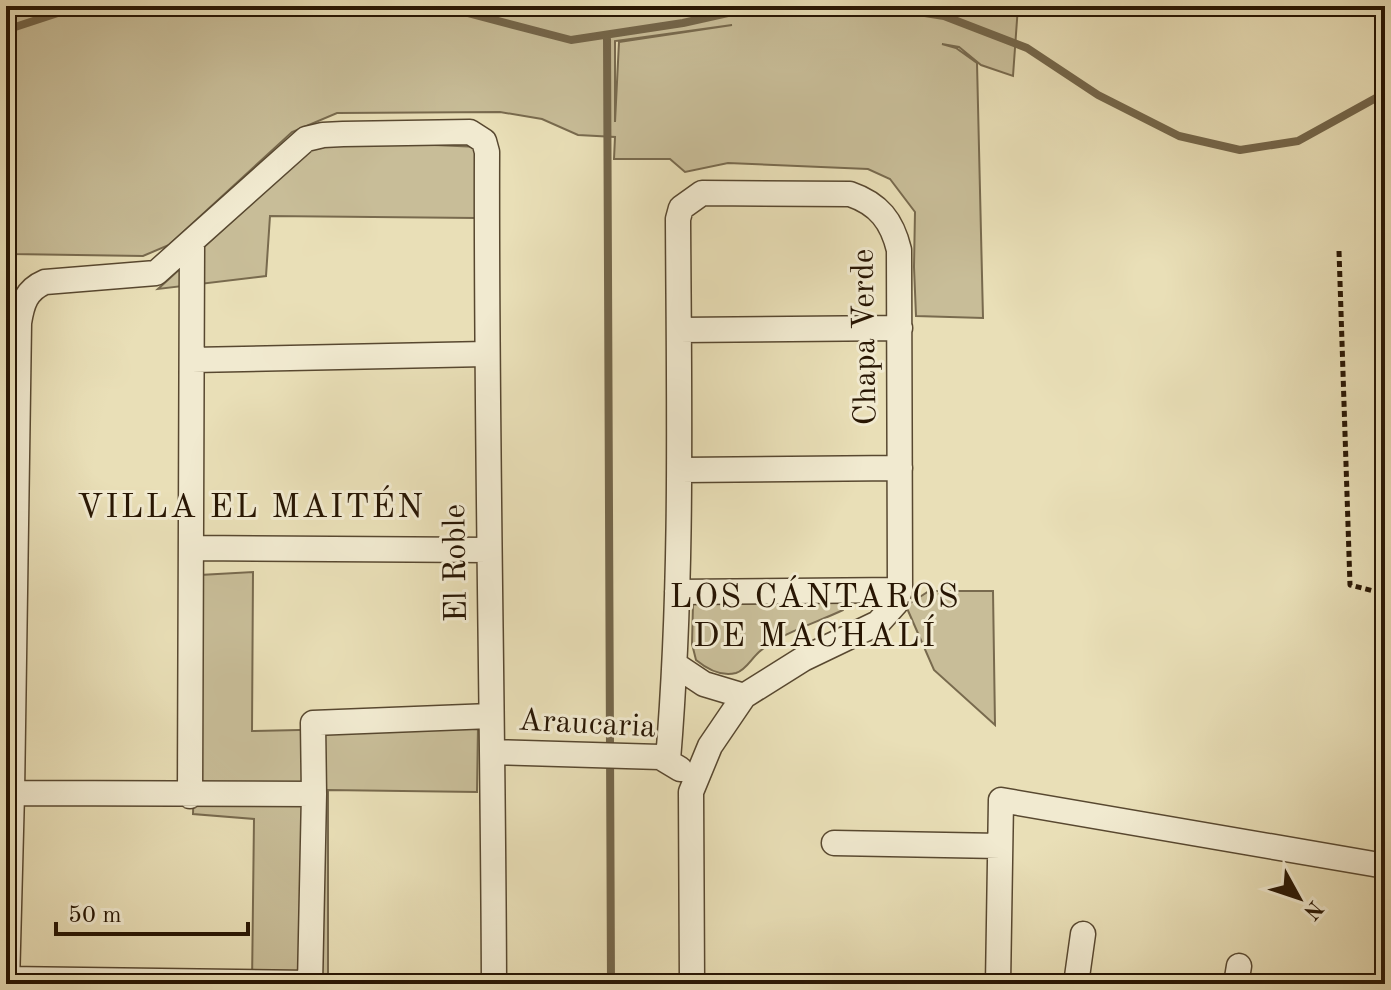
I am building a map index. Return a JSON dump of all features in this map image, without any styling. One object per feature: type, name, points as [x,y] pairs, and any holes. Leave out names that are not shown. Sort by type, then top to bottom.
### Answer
[{"type":"street","name":"El Roble","points":[[192,242],[306,139],[343,134],[470,132],[484,141],[487,152],[486,354],[494,752],[494,984]]},
{"type":"street","name":"Chapa Verde","points":[[672,763],[681,470],[678,219],[681,208],[702,193],[850,194],[878,208],[895,231],[899,250],[900,590]]},
{"type":"street","points":[[192,242],[156,273],[53,281],[36,286],[24,301],[19,323],[7,982],[310,983],[313,723],[491,716]]},
{"type":"street","points":[[190,796],[192,242]]},
{"type":"street","points":[[679,330],[900,328]]},
{"type":"street","points":[[192,360],[486,354]]},
{"type":"street","points":[[681,470],[900,468]]},
{"type":"street","points":[[191,548],[489,550]]},
{"type":"street","points":[[677,592],[900,590],[896,603],[878,623],[803,659],[744,696],[717,732],[691,792]]},
{"type":"street","points":[[677,666],[704,684],[744,696]]},
{"type":"street","name":"Araucaria","points":[[494,752],[660,757],[672,763]]},
{"type":"street","points":[[672,763],[683,771],[691,792],[692,984]]},
{"type":"street","points":[[12,793],[190,796],[314,794]]},
{"type":"street","points":[[998,984],[1001,800],[1385,866]]},
{"type":"street","points":[[834,843],[1000,846]]},
{"type":"street","points":[[1076,984],[1083,934]]},
{"type":"path","points":[[1339,251],[1350,585],[1385,594]]},
{"type":"shaded area","points":[[6,6],[1018,6],[1013,76],[981,65],[959,47],[942,44],[956,48],[977,63],[983,318],[916,316],[915,212],[890,179],[868,169],[728,163],[685,172],[670,159],[614,159],[615,137],[578,135],[542,119],[500,112],[337,113],[292,132],[169,245],[143,256],[11,254],[6,251]],"holes":[[[732,25],[619,42],[615,122],[615,41]]]},
{"type":"shaded area","points":[[321,140],[480,147],[476,218],[270,216],[266,276],[158,289]]},
{"type":"shaded area","points":[[253,572],[252,731],[478,726],[477,792],[328,790],[328,984],[252,984],[254,819],[193,814],[200,575]]},
{"type":"shaded area","points":[[929,591],[993,591],[995,725],[934,670],[906,606]]},
{"type":"shaded area","name":"LOS CÁNTAROS DE MACHALÍ","points":[[841,602],[846,606],[843,610],[778,639],[759,652],[740,672],[725,674],[714,671],[696,660],[692,644],[693,604]]},
{"type":"waterway","points":[[6,30],[79,6]]},
{"type":"waterway","points":[[441,6],[571,40],[683,23],[759,6]]},
{"type":"waterway","points":[[881,6],[944,16],[1027,48],[1098,95],[1179,136],[1240,150],[1298,141],[1385,93]]},
{"type":"waterway","points":[[607,36],[611,984]]},
{"type":"district","name":"VILLA EL MAITÉN","points":[[251,508]]},
{"type":"district","name":"LOS CÁNTAROS DE MACHALÍ","points":[[815,618]]}]
